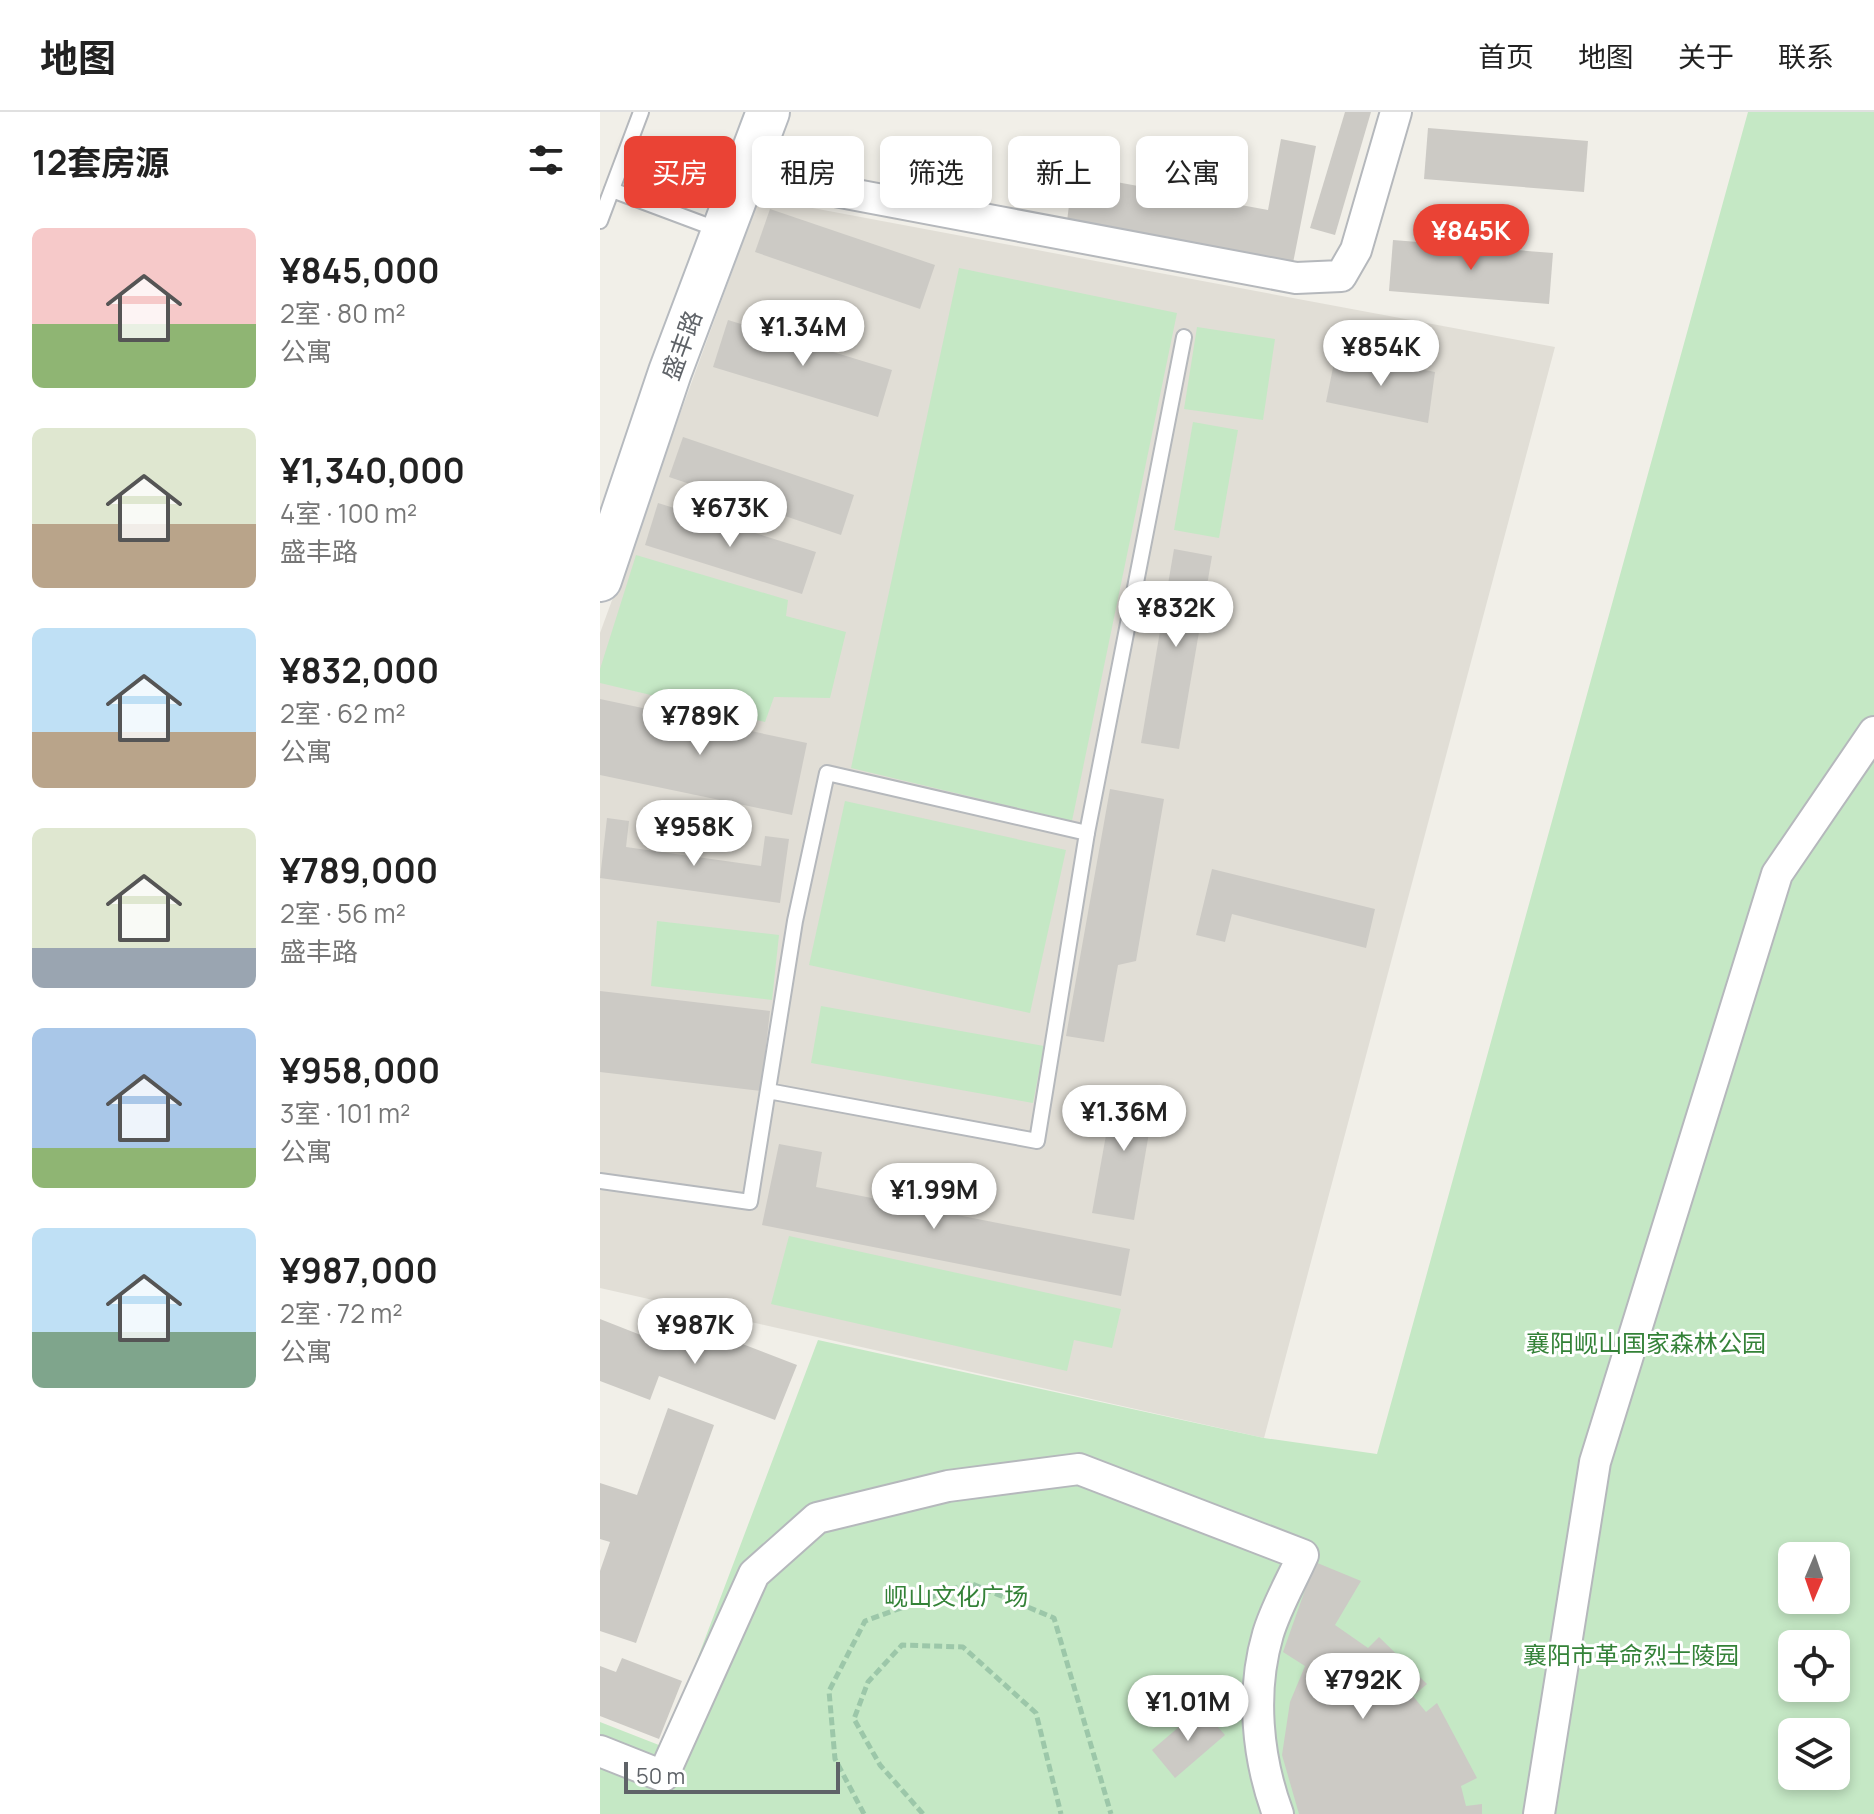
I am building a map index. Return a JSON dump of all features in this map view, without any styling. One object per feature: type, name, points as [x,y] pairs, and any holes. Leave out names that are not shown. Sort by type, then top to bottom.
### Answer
[{"type":"street","name":"盛丰路","points":[[600,580],[670,372],[768,112]]},
{"type":"street","points":[[745,174],[1296,278],[1341,276],[1356,250],[1396,112]]},
{"type":"street","points":[[1539,1814],[1600,1446],[1777,874],[1874,732]]},
{"type":"street","points":[[600,1751],[663,1776],[754,1574],[817,1518],[948,1486],[1079,1469],[1303,1555],[1268,1634],[1256,1706],[1271,1794],[1278,1814]]},
{"type":"lane","points":[[600,221],[641,112]]},
{"type":"lane","points":[[612,190],[723,232]]},
{"type":"lane","points":[[768,1091],[1037,1141],[1087,833],[1184,337]]},
{"type":"lane","points":[[600,1181],[750,1202],[795,921],[827,773],[1087,833]]},
{"type":"path","points":[[864,1814],[835,1759],[829,1691],[865,1621],[970,1583],[1054,1618],[1111,1814]]},
{"type":"path","points":[[923,1814],[880,1765],[854,1719],[868,1682],[902,1645],[963,1647],[1036,1713],[1061,1814]]},
{"type":"shaded area","points":[[755,208],[812,208],[1555,347],[1264,1438],[600,1288],[600,633]]},
{"type":"green space","name":"襄阳岘山国家森林公园","points":[[1748,112],[1874,112],[1874,1814],[600,1814],[600,1722],[664,1747],[818,1340],[1264,1438],[1377,1454]]},
{"type":"green space","points":[[959,268],[1177,313],[1072,821],[851,768]]},
{"type":"green space","points":[[1197,327],[1275,339],[1263,420],[1184,409]]},
{"type":"green space","points":[[1193,422],[1238,430],[1219,538],[1174,530]]},
{"type":"green space","points":[[636,555],[788,600],[786,616],[846,632],[830,698],[774,697],[765,722],[600,683],[600,669]]},
{"type":"green space","points":[[845,801],[1066,850],[1030,1013],[809,965]]},
{"type":"green space","points":[[657,921],[779,935],[772,1000],[651,986]]},
{"type":"green space","points":[[821,1006],[1044,1046],[1033,1103],[811,1063]]},
{"type":"green space","points":[[789,1236],[1121,1309],[1112,1348],[1074,1340],[1067,1371],[771,1304]]},
{"type":"building","points":[[1345,112],[1371,112],[1335,235],[1310,228]]},
{"type":"building","points":[[1428,128],[1588,141],[1584,192],[1424,179]]},
{"type":"building","points":[[1281,139],[1316,146],[1293,263],[1066,229],[1069,208],[1120,208],[1120,183],[1136,186],[1136,208],[1248,206],[1268,210]]},
{"type":"building","points":[[770,209],[935,265],[920,309],[755,252]]},
{"type":"building","points":[[1393,240],[1553,253],[1549,304],[1389,291]]},
{"type":"building","points":[[728,320],[892,370],[878,417],[713,367]]},
{"type":"building","points":[[1336,353],[1435,372],[1428,423],[1326,402]]},
{"type":"building","points":[[683,437],[854,495],[841,535],[669,477]]},
{"type":"building","points":[[658,503],[816,552],[802,594],[645,545]]},
{"type":"building","points":[[1174,549],[1212,556],[1179,749],[1141,743]]},
{"type":"building","points":[[600,699],[807,743],[792,815],[600,775]]},
{"type":"building","points":[[1110,789],[1164,799],[1136,961],[1118,965],[1104,1042],[1066,1036]]},
{"type":"building","points":[[607,818],[629,821],[626,847],[761,866],[765,836],[789,839],[780,903],[600,878]]},
{"type":"building","points":[[1212,869],[1375,909],[1366,948],[1232,914],[1225,942],[1196,935]]},
{"type":"building","points":[[600,991],[770,1011],[761,1091],[600,1072]]},
{"type":"building","points":[[1115,1085],[1156,1092],[1134,1220],[1092,1213]]},
{"type":"building","points":[[779,1144],[822,1152],[816,1187],[1130,1249],[1121,1296],[762,1225]]},
{"type":"building","points":[[672,1317],[797,1365],[775,1420],[659,1376],[650,1400],[600,1381],[600,1319],[661,1343]]},
{"type":"building","points":[[668,1408],[714,1425],[636,1643],[600,1631],[600,1571],[610,1542],[600,1539],[600,1483],[637,1495]]},
{"type":"building","points":[[1315,1562],[1361,1581],[1335,1625],[1368,1648],[1379,1637],[1427,1684],[1413,1696],[1426,1712],[1437,1703],[1477,1778],[1461,1786],[1466,1806],[1482,1804],[1482,1814],[1299,1814],[1282,1755],[1290,1702],[1305,1666],[1283,1652]]},
{"type":"building","points":[[622,1658],[682,1681],[659,1739],[600,1716],[600,1666],[616,1672]]},
{"type":"building","points":[[1201,1708],[1225,1735],[1175,1778],[1152,1750]]},
{"type":"park label","name":"岘山文化广场","points":[[956,1595]]},
{"type":"park label","name":"襄阳市革命烈士陵园","points":[[1631,1654]]}]
